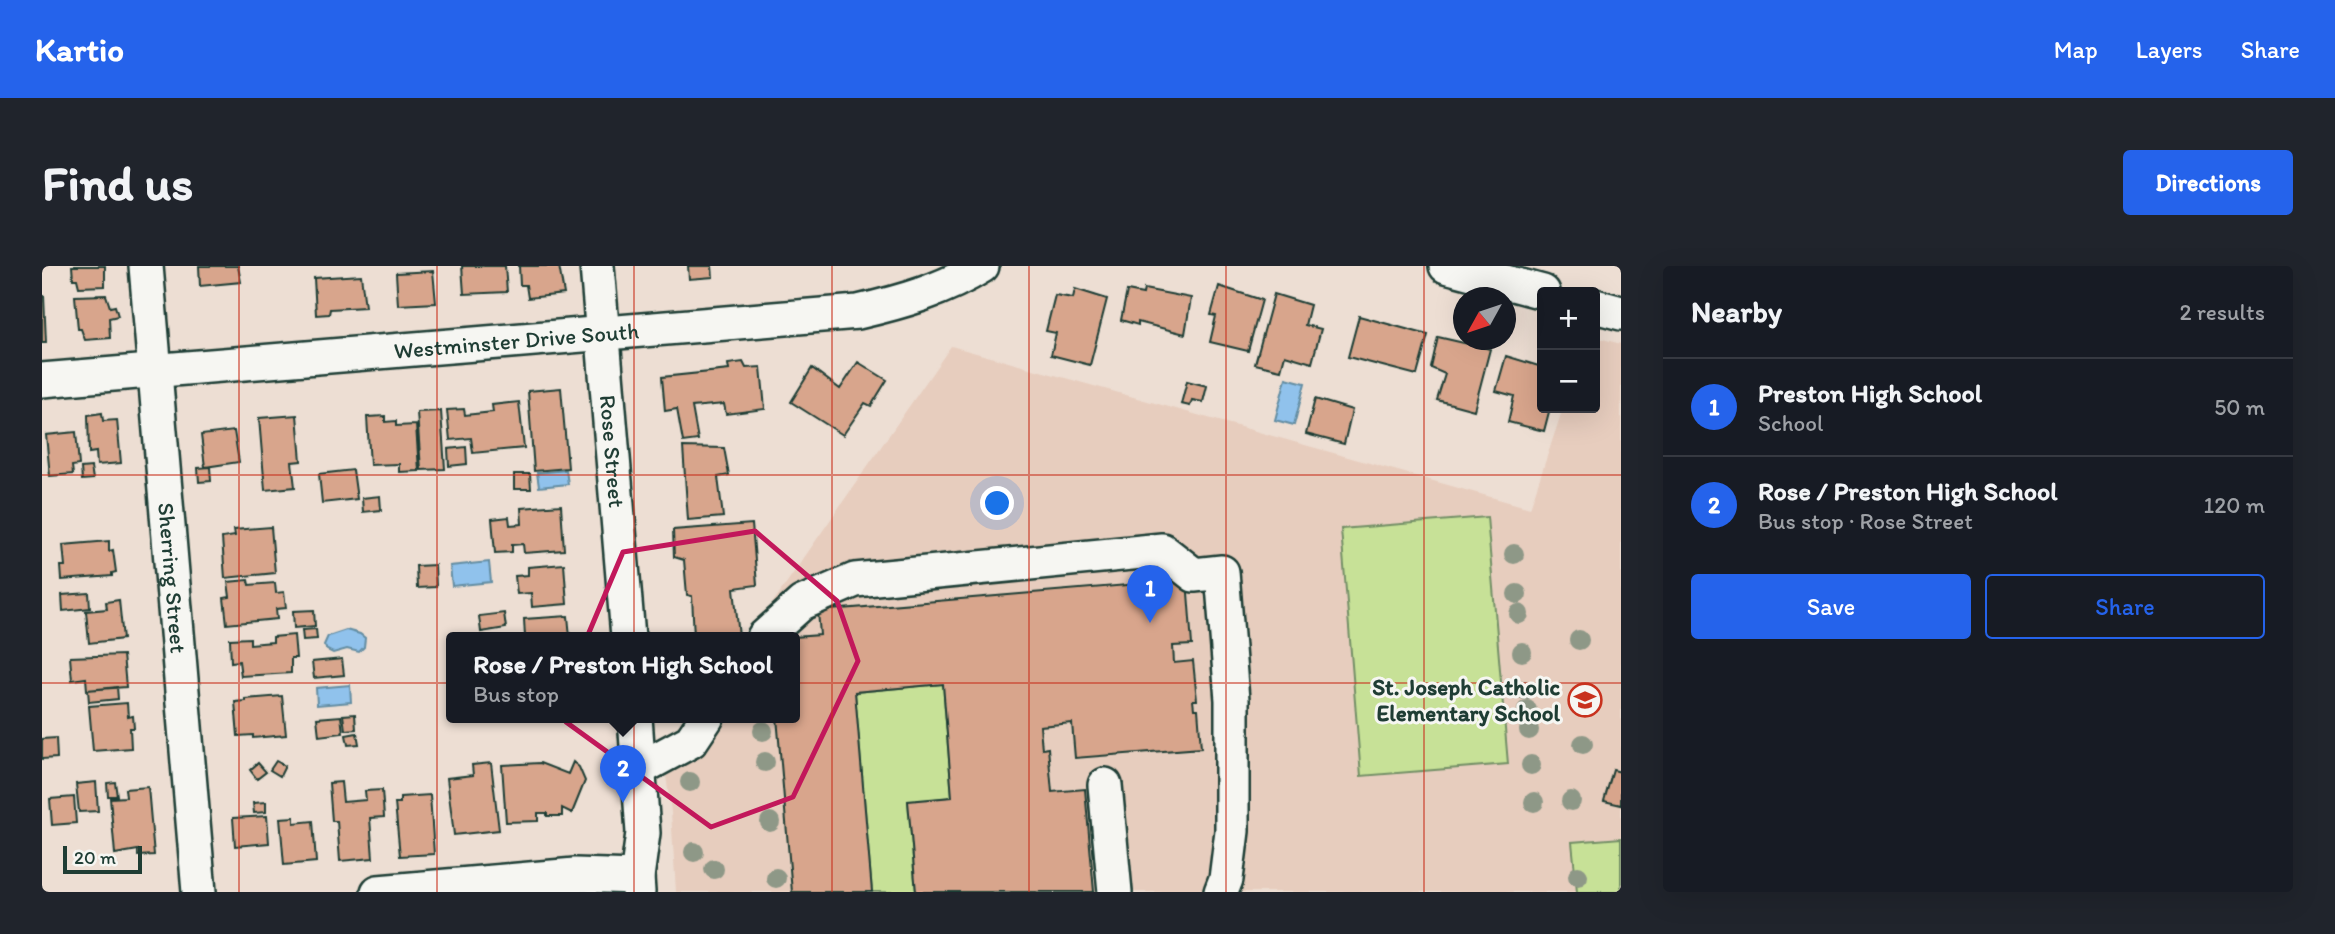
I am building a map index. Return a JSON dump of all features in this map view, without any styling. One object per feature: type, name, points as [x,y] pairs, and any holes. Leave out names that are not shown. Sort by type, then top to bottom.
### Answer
[{"type":"street","name":"Sherring Street","points":[[146,266],[199,892]]},
{"type":"street","name":"Rose Street","points":[[597,266],[628,632]]},
{"type":"street","name":"Westminster Drive South","points":[[42,380],[858,312],[908,300],[965,277],[982,266]]},
{"type":"street","points":[[1446,266],[1537,290]]},
{"type":"street","points":[[1600,307],[1621,313]]},
{"type":"street","points":[[766,632],[802,603],[855,580],[1162,550],[1194,575],[1222,572],[1232,700],[1232,831],[1226,879],[1221,892]]},
{"type":"street","points":[[378,892],[575,875],[638,884],[643,832],[635,723]]},
{"type":"street","points":[[639,769],[691,741],[703,723]]},
{"type":"street","points":[[1105,785],[1115,892]]},
{"type":"highlighted area","points":[[755,531],[837,601],[858,661],[793,797],[711,827],[566,722],[582,649],[623,552]]},
{"type":"shaded area","points":[[1600,338],[1621,344],[1621,892],[676,892],[671,812],[661,739],[679,738],[689,723],[800,723],[800,632],[752,632],[951,346],[1530,508],[1561,413],[1600,413]]},
{"type":"green space","points":[[1487,517],[1508,764],[1361,776],[1341,529]]},
{"type":"green space","points":[[943,684],[952,797],[908,802],[916,892],[872,892],[855,692]]},
{"type":"green space","points":[[1621,838],[1621,892],[1577,892],[1572,842]]},
{"type":"water","points":[[1286,378],[1305,383],[1294,425],[1275,420]]},
{"type":"water","points":[[566,470],[568,484],[539,487],[537,473]]},
{"type":"water","points":[[489,562],[491,582],[452,586],[450,566]]},
{"type":"water","points":[[346,630],[365,638],[364,647],[359,652],[347,649],[333,653],[327,650],[324,645],[328,636]]},
{"type":"water","points":[[350,685],[351,702],[317,705],[316,688]]},
{"type":"building","points":[[72,266],[105,266],[105,286],[79,287],[77,279],[73,279]]},
{"type":"building","points":[[199,266],[238,266],[241,282],[200,286]]},
{"type":"building","points":[[462,266],[505,266],[507,292],[464,294]]},
{"type":"building","points":[[519,266],[559,266],[564,294],[528,298],[526,285],[520,285]]},
{"type":"building","points":[[688,266],[712,266],[713,277],[689,279]]},
{"type":"building","points":[[433,271],[436,303],[398,305],[396,273]]},
{"type":"building","points":[[361,275],[365,307],[330,309],[329,314],[316,315],[314,278]]},
{"type":"building","points":[[1219,286],[1262,300],[1248,351],[1210,342],[1216,316],[1211,315]]},
{"type":"building","points":[[1075,289],[1107,299],[1090,365],[1051,355],[1056,333],[1046,331],[1055,295],[1073,298]]},
{"type":"building","points":[[1144,289],[1191,298],[1185,334],[1121,320],[1127,291],[1143,294]]},
{"type":"building","points":[[1274,294],[1310,305],[1305,325],[1321,329],[1312,363],[1285,355],[1281,370],[1255,364]]},
{"type":"building","points":[[106,295],[110,307],[115,306],[118,316],[109,318],[110,338],[85,340],[81,329],[78,329],[75,296]]},
{"type":"building","points":[[44,296],[46,343],[42,343]]},
{"type":"building","points":[[1359,316],[1428,335],[1417,375],[1348,357]]},
{"type":"building","points":[[1438,337],[1453,340],[1453,350],[1490,350],[1474,410],[1437,400],[1445,374],[1431,368]]},
{"type":"building","points":[[1506,356],[1537,365],[1537,413],[1549,413],[1544,431],[1508,422],[1514,396],[1496,391]]},
{"type":"building","points":[[743,362],[746,368],[761,367],[765,409],[726,414],[724,404],[692,407],[698,440],[683,442],[677,409],[665,411],[662,377],[729,370],[728,364]]},
{"type":"building","points":[[858,362],[887,380],[871,406],[865,403],[843,435],[791,402],[812,368],[840,389]]},
{"type":"building","points":[[1187,381],[1207,386],[1203,402],[1192,400],[1190,406],[1181,404]]},
{"type":"building","points":[[561,388],[568,468],[534,471],[528,391]]},
{"type":"building","points":[[1315,399],[1352,410],[1344,444],[1306,434]]},
{"type":"building","points":[[519,402],[524,448],[473,453],[471,438],[450,440],[447,410],[464,409],[465,415],[493,412],[492,405]]},
{"type":"building","points":[[441,411],[445,469],[421,470],[417,412]]},
{"type":"building","points":[[102,413],[103,421],[117,420],[121,463],[97,465],[96,452],[89,453],[88,415]]},
{"type":"building","points":[[297,415],[301,461],[292,462],[295,487],[265,490],[259,418]]},
{"type":"building","points":[[385,416],[385,422],[396,421],[396,426],[416,425],[419,471],[399,472],[399,464],[370,465],[367,417]]},
{"type":"building","points":[[234,431],[239,462],[205,467],[201,435]]},
{"type":"building","points":[[76,432],[79,465],[72,466],[73,474],[50,476],[46,435]]},
{"type":"building","points":[[466,447],[467,464],[449,466],[448,449]]},
{"type":"building","points":[[683,447],[724,448],[729,475],[718,477],[723,517],[688,520]]},
{"type":"building","points":[[91,467],[93,479],[82,480],[81,468]]},
{"type":"building","points":[[210,467],[211,481],[199,482],[198,468]]},
{"type":"building","points":[[353,470],[357,499],[322,503],[319,474]]},
{"type":"building","points":[[514,474],[530,474],[531,489],[514,489]]},
{"type":"building","points":[[380,496],[381,510],[363,512],[362,498]]},
{"type":"building","points":[[561,505],[564,550],[524,553],[523,544],[512,545],[512,552],[495,553],[492,519],[509,517],[510,525],[522,524],[521,508]]},
{"type":"building","points":[[752,524],[757,585],[734,588],[738,632],[694,632],[692,596],[687,595],[684,560],[674,557],[673,530]]},
{"type":"building","points":[[271,527],[275,573],[225,578],[222,538],[235,536],[234,530]]},
{"type":"building","points":[[109,541],[109,551],[113,550],[116,572],[112,573],[112,576],[62,580],[61,566],[65,566],[63,545]]},
{"type":"building","points":[[564,564],[567,604],[532,607],[531,593],[517,594],[515,576],[528,575],[528,567]]},
{"type":"building","points":[[435,565],[436,587],[417,588],[416,566]]},
{"type":"building","points":[[248,580],[249,585],[275,583],[276,593],[284,592],[286,608],[276,609],[277,619],[227,624],[224,598],[230,597],[228,582]]},
{"type":"building","points":[[1187,580],[1192,645],[1173,646],[1174,663],[1193,661],[1197,700],[1193,700],[1194,709],[1198,709],[1201,748],[1075,758],[1072,723],[1040,726],[1042,749],[1048,748],[1052,792],[1085,789],[1094,892],[916,892],[908,801],[952,797],[943,684],[855,692],[872,892],[792,892],[778,723],[800,723],[800,637],[820,635],[818,611]]},
{"type":"building","points":[[89,593],[90,608],[63,611],[62,595]]},
{"type":"building","points":[[119,600],[123,639],[89,643],[86,611],[107,609],[106,602]]},
{"type":"building","points":[[314,610],[315,626],[294,628],[293,611]]},
{"type":"building","points":[[504,613],[506,628],[481,632],[479,616]]},
{"type":"building","points":[[568,616],[570,632],[525,632],[524,619]]},
{"type":"building","points":[[316,629],[317,639],[303,640],[302,630]]},
{"type":"building","points":[[294,635],[296,658],[291,658],[291,673],[241,676],[239,661],[231,662],[230,639],[250,638],[250,644],[273,642],[273,637]]},
{"type":"building","points":[[123,655],[126,687],[87,690],[86,678],[72,680],[70,657]]},
{"type":"building","points":[[342,659],[344,675],[314,678],[312,662]]},
{"type":"building","points":[[117,687],[118,699],[89,702],[88,690]]},
{"type":"building","points":[[282,696],[286,735],[253,738],[253,735],[238,736],[235,702]]},
{"type":"building","points":[[127,703],[128,717],[133,716],[134,728],[130,728],[131,748],[93,751],[89,706]]},
{"type":"building","points":[[355,714],[356,729],[345,730],[343,715]]},
{"type":"building","points":[[341,716],[343,733],[319,736],[317,718]]},
{"type":"building","points":[[357,733],[359,744],[348,745],[346,735]]},
{"type":"building","points":[[56,738],[57,758],[42,759],[42,739]]},
{"type":"building","points":[[276,761],[285,766],[280,776],[270,770]]},
{"type":"building","points":[[573,762],[579,767],[585,781],[572,813],[562,808],[562,816],[538,813],[538,821],[506,822],[502,765],[540,763],[568,774]]},
{"type":"building","points":[[258,763],[266,772],[257,779],[250,770]]},
{"type":"building","points":[[491,763],[499,830],[454,835],[447,778],[473,775],[472,765]]},
{"type":"building","points":[[1613,770],[1621,772],[1621,805],[1604,801]]},
{"type":"building","points":[[96,782],[98,811],[79,812],[76,784]]},
{"type":"building","points":[[115,782],[117,796],[108,796],[107,783]]},
{"type":"building","points":[[341,782],[343,802],[366,800],[365,791],[382,790],[384,817],[370,818],[373,858],[340,861],[337,821],[332,821],[329,783]]},
{"type":"building","points":[[148,787],[154,855],[138,856],[138,850],[115,854],[110,798],[126,797],[125,789]]},
{"type":"building","points":[[430,795],[434,854],[400,856],[395,803],[400,803],[400,797]]},
{"type":"building","points":[[74,797],[76,823],[52,825],[50,799]]},
{"type":"building","points":[[266,802],[266,812],[254,813],[253,803]]},
{"type":"building","points":[[267,816],[269,843],[235,846],[233,818]]},
{"type":"building","points":[[294,817],[294,823],[313,821],[316,862],[284,865],[280,818]]},
{"type":"place","name":"Preston High School","points":[[1150,623]]},
{"type":"place","name":"St. Joseph Catholic Elementary School","points":[[1585,700]]},
{"type":"place","name":"Rose / Preston High School","points":[[623,803]]}]
